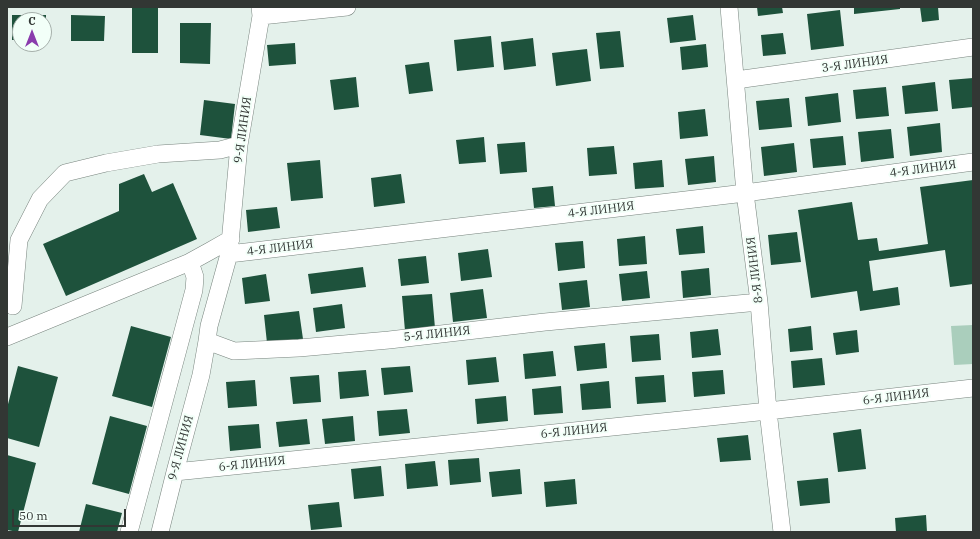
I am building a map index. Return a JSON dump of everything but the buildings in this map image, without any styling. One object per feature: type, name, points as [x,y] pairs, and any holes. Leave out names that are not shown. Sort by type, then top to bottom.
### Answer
[{"type":"street","points":[[260,12],[347,7]]},
{"type":"street","name":"8-Я ЛИНИЯ","points":[[729,7],[745,193],[759,302],[768,411],[782,532]]},
{"type":"street","name":"9-Я ЛИНИЯ","points":[[230,247],[240,145],[260,12]]},
{"type":"street","name":"3-Я ЛИНИЯ","points":[[736,80],[973,47]]},
{"type":"street","points":[[13,306],[19,240],[40,199],[65,173],[106,163],[158,154],[220,150],[240,145]]},
{"type":"street","name":"4-Я ЛИНИЯ","points":[[230,247],[745,193],[973,162]]},
{"type":"street","points":[[7,337],[190,262],[210,251],[230,247],[209,326],[207,341]]},
{"type":"street","points":[[129,532],[194,290],[195,277],[190,262]]},
{"type":"street","name":"5-Я ЛИНИЯ","points":[[207,341],[234,351],[299,348],[389,340],[545,322],[759,302]]},
{"type":"street","name":"9-Я ЛИНИЯ","points":[[160,532],[201,375],[207,341]]},
{"type":"street","name":"6-Я ЛИНИЯ","points":[[175,472],[768,411],[973,388]]},
{"type":"green space","points":[[973,325],[973,364],[954,365],[951,326]]}]
